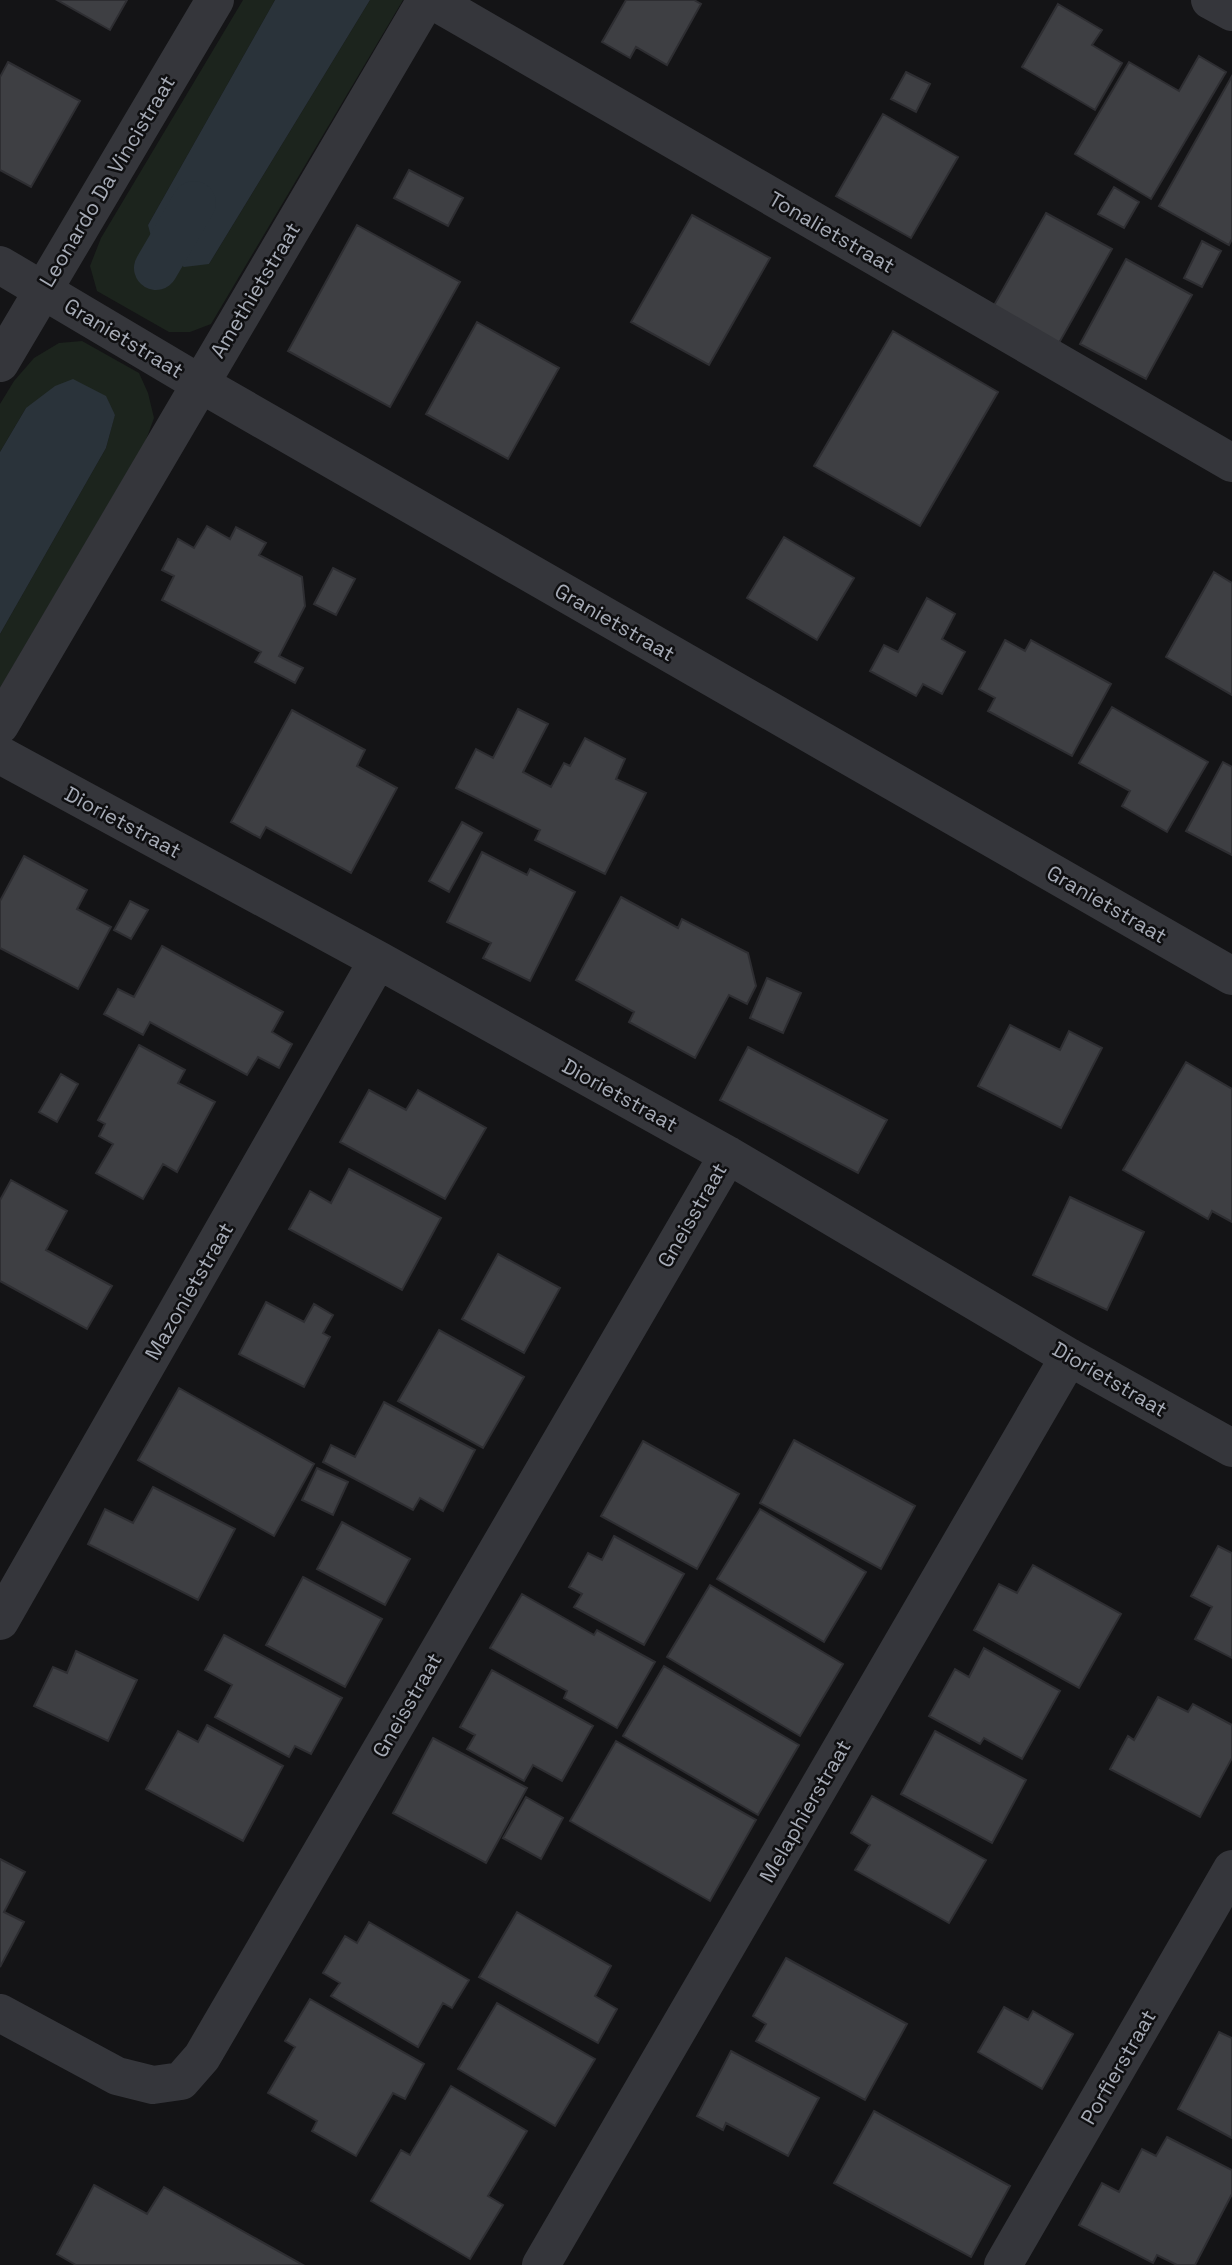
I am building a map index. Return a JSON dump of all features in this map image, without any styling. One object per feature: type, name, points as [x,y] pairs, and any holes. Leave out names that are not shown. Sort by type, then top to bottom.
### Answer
[{"type":"street","name":"Leonardo Da Vincistraat","points":[[0,363],[215,0]]},
{"type":"street","name":"Amethietstraat","points":[[0,725],[199,383],[429,0]]},
{"type":"street","name":"Tonalietstraat","points":[[429,0],[1232,463]]},
{"type":"street","points":[[1210,0],[1232,12]]},
{"type":"street","name":"Granietstraat","points":[[0,265],[199,383],[1232,976]]},
{"type":"street","name":"Diorietstraat","points":[[0,755],[378,960],[728,1155],[1069,1357],[1232,1448]]},
{"type":"street","name":"Mazonietstraat","points":[[0,1621],[378,960]]},
{"type":"street","name":"Gneisstraat","points":[[0,2014],[117,2076],[153,2085],[181,2081],[202,2057],[728,1155]]},
{"type":"street","name":"Melaphierstraat","points":[[541,2265],[1069,1357]]},
{"type":"street","name":"Porfierstraat","points":[[1003,2265],[1232,1868]]},
{"type":"shaded area","points":[[243,0],[275,0],[148,225],[209,264],[370,0],[403,0],[211,324],[190,332],[169,332],[97,291],[90,266],[101,238]]},
{"type":"shaded area","points":[[275,0],[370,0],[209,264],[184,267],[154,248],[148,225]]},
{"type":"shaded area","points":[[82,341],[139,373],[148,393],[154,418],[146,440],[0,688],[0,634],[106,448],[115,414],[26,408],[0,452],[0,404],[14,381],[34,358],[59,343]]},
{"type":"shaded area","points":[[73,379],[106,396],[115,415],[106,448],[0,634],[0,452],[26,408],[55,386]]},
{"type":"building","points":[[57,0],[127,0],[110,30]]},
{"type":"building","points":[[626,0],[694,0],[701,4],[667,65],[636,47],[630,58],[602,42]]},
{"type":"building","points":[[1058,4],[1102,30],[1092,45],[1122,63],[1095,110],[1022,67]]},
{"type":"building","points":[[1199,56],[1226,72],[1151,199],[1075,154],[1129,62],[1179,91]]},
{"type":"building","points":[[8,62],[80,101],[31,187],[0,170],[0,77]]},
{"type":"building","points":[[906,72],[930,84],[916,112],[891,99]]},
{"type":"building","points":[[1232,76],[1232,239],[1229,245],[1159,206]]},
{"type":"building","points":[[883,114],[958,157],[911,238],[836,196]]},
{"type":"building","points":[[409,170],[463,198],[448,226],[394,198]]},
{"type":"building","points":[[1114,187],[1139,202],[1124,228],[1098,214]]},
{"type":"building","points":[[1046,213],[1112,249],[1059,343],[993,307]]},
{"type":"building","points":[[692,215],[770,258],[709,365],[631,322]]},
{"type":"building","points":[[357,225],[460,282],[390,407],[288,351]]},
{"type":"building","points":[[1202,241],[1221,251],[1202,287],[1184,278]]},
{"type":"building","points":[[1126,259],[1192,295],[1146,379],[1080,344]]},
{"type":"building","points":[[477,322],[559,368],[508,459],[426,414]]},
{"type":"building","points":[[893,331],[998,392],[920,526],[814,466]]},
{"type":"building","points":[[207,526],[230,539],[236,527],[266,543],[259,555],[302,577],[305,606],[279,656],[303,668],[295,683],[255,662],[261,652],[162,600],[174,576],[162,570],[178,539],[194,548]]},
{"type":"building","points":[[784,537],[854,578],[817,640],[747,598]]},
{"type":"building","points":[[333,568],[355,579],[336,615],[314,604]]},
{"type":"building","points":[[1214,572],[1232,583],[1232,695],[1166,657]]},
{"type":"building","points":[[927,598],[955,614],[942,639],[965,652],[942,694],[923,684],[916,696],[870,671],[884,645],[898,652]]},
{"type":"building","points":[[1005,640],[1025,651],[1031,640],[1111,684],[1072,756],[988,711],[995,698],[979,689]]},
{"type":"building","points":[[1112,707],[1208,762],[1167,832],[1122,806],[1130,791],[1079,763]]},
{"type":"building","points":[[518,709],[548,724],[523,772],[551,787],[564,763],[570,766],[585,738],[625,759],[616,779],[646,793],[605,874],[535,840],[540,830],[456,788],[476,749],[493,758]]},
{"type":"building","points":[[292,710],[365,750],[357,766],[397,788],[351,873],[266,827],[260,838],[231,822]]},
{"type":"building","points":[[1223,762],[1232,767],[1232,855],[1186,831]]},
{"type":"building","points":[[462,822],[482,833],[449,892],[429,881]]},
{"type":"building","points":[[482,852],[527,875],[530,869],[575,892],[530,981],[483,958],[491,943],[447,922]]},
{"type":"building","points":[[24,856],[87,890],[77,909],[111,927],[78,989],[0,948],[0,901]]},
{"type":"building","points":[[621,897],[678,928],[682,919],[748,953],[756,986],[747,1004],[729,995],[695,1058],[629,1022],[634,1012],[576,980]]},
{"type":"building","points":[[130,901],[148,910],[131,939],[114,930]]},
{"type":"building","points":[[162,946],[283,1012],[272,1032],[292,1044],[279,1068],[258,1057],[247,1075],[150,1022],[143,1035],[104,1014],[118,989],[134,997]]},
{"type":"building","points":[[767,978],[801,993],[783,1033],[750,1018]]},
{"type":"building","points":[[1010,1025],[1060,1050],[1069,1031],[1102,1048],[1061,1128],[978,1086]]},
{"type":"building","points":[[139,1045],[185,1070],[178,1083],[215,1102],[177,1172],[163,1164],[143,1199],[96,1173],[113,1144],[99,1136],[105,1124],[98,1120]]},
{"type":"building","points":[[748,1047],[887,1120],[858,1173],[720,1100]]},
{"type":"building","points":[[1186,1062],[1232,1089],[1232,1222],[1212,1211],[1208,1219],[1123,1170]]},
{"type":"building","points":[[61,1074],[78,1084],[57,1122],[39,1112]]},
{"type":"building","points":[[369,1090],[406,1110],[418,1090],[486,1128],[445,1199],[340,1142]]},
{"type":"building","points":[[349,1169],[441,1218],[402,1290],[289,1229],[310,1191],[331,1203]]},
{"type":"building","points":[[11,1180],[67,1211],[46,1250],[112,1286],[87,1329],[0,1281],[0,1200]]},
{"type":"building","points":[[1070,1197],[1144,1232],[1107,1310],[1033,1275]]},
{"type":"building","points":[[498,1254],[560,1288],[524,1353],[462,1319]]},
{"type":"building","points":[[266,1302],[304,1322],[314,1304],[333,1315],[323,1333],[330,1337],[304,1387],[239,1354]]},
{"type":"building","points":[[439,1330],[524,1377],[483,1448],[398,1401]]},
{"type":"building","points":[[179,1388],[314,1464],[274,1536],[138,1460]]},
{"type":"building","points":[[384,1402],[475,1450],[443,1511],[420,1498],[413,1510],[323,1462],[331,1445],[355,1457]]},
{"type":"building","points":[[794,1440],[915,1506],[881,1569],[760,1503]]},
{"type":"building","points":[[643,1441],[739,1494],[697,1569],[601,1516]]},
{"type":"building","points":[[317,1468],[348,1482],[333,1515],[302,1500]]},
{"type":"building","points":[[153,1487],[235,1529],[198,1600],[88,1544],[105,1509],[133,1523]]},
{"type":"building","points":[[760,1509],[866,1572],[824,1642],[717,1579]]},
{"type":"building","points":[[342,1522],[410,1559],[385,1605],[317,1569]]},
{"type":"building","points":[[614,1536],[684,1574],[644,1645],[574,1607],[582,1594],[569,1587],[588,1553],[602,1560]]},
{"type":"building","points":[[1218,1546],[1232,1553],[1232,1658],[1195,1639],[1212,1607],[1191,1596]]},
{"type":"building","points":[[1033,1565],[1121,1614],[1079,1688],[974,1630],[999,1584],[1017,1593]]},
{"type":"building","points":[[303,1577],[382,1619],[345,1687],[266,1645]]},
{"type":"building","points":[[710,1585],[843,1664],[800,1736],[667,1657]]},
{"type":"building","points":[[522,1594],[594,1635],[597,1630],[655,1662],[617,1728],[564,1698],[567,1691],[490,1648]]},
{"type":"building","points":[[224,1635],[342,1698],[311,1754],[295,1746],[289,1757],[215,1717],[232,1685],[205,1670]]},
{"type":"building","points":[[984,1648],[1060,1691],[1022,1759],[984,1738],[980,1744],[929,1716],[955,1669],[969,1677]]},
{"type":"building","points":[[76,1651],[137,1680],[108,1741],[34,1706],[53,1667],[67,1673]]},
{"type":"building","points":[[664,1666],[799,1745],[758,1815],[623,1736]]},
{"type":"building","points":[[492,1670],[593,1726],[562,1781],[533,1765],[524,1781],[467,1749],[475,1735],[460,1727]]},
{"type":"building","points":[[1158,1697],[1188,1712],[1193,1704],[1232,1725],[1232,1758],[1200,1817],[1110,1769],[1128,1736],[1134,1740]]},
{"type":"building","points":[[207,1725],[283,1766],[243,1841],[146,1789],[178,1731],[198,1742]]},
{"type":"building","points":[[935,1731],[1026,1780],[992,1843],[901,1794]]},
{"type":"building","points":[[433,1738],[527,1788],[486,1863],[393,1813]]},
{"type":"building","points":[[616,1741],[756,1820],[710,1901],[570,1821]]},
{"type":"building","points":[[872,1796],[986,1860],[949,1923],[855,1870],[870,1845],[851,1833]]},
{"type":"building","points":[[526,1797],[563,1818],[541,1859],[503,1838]]},
{"type":"building","points":[[0,1859],[25,1872],[4,1912],[24,1922],[0,1967]]},
{"type":"building","points":[[517,1912],[611,1966],[595,1996],[617,2009],[598,2043],[479,1977]]},
{"type":"building","points":[[369,1922],[469,1980],[452,2008],[443,2003],[418,2047],[331,1996],[340,1983],[323,1973],[345,1936],[357,1943]]},
{"type":"building","points":[[786,1958],[907,2024],[865,2100],[756,2041],[766,2024],[753,2016]]},
{"type":"building","points":[[310,1999],[424,2064],[405,2099],[393,2093],[356,2156],[312,2131],[317,2121],[268,2093],[295,2047],[285,2041]]},
{"type":"building","points":[[497,2003],[595,2059],[555,2126],[458,2069]]},
{"type":"building","points":[[1004,2007],[1028,2020],[1033,2011],[1073,2034],[1042,2089],[978,2052]]},
{"type":"building","points":[[1219,2032],[1232,2038],[1232,2138],[1178,2109]]},
{"type":"building","points":[[731,2051],[819,2098],[788,2156],[726,2123],[723,2130],[697,2116]]},
{"type":"building","points":[[451,2086],[527,2131],[488,2196],[503,2205],[470,2259],[371,2201],[401,2150],[410,2155]]},
{"type":"building","points":[[874,2111],[1010,2186],[971,2257],[834,2183]]},
{"type":"building","points":[[1167,2137],[1232,2170],[1232,2194],[1195,2265],[1177,2265],[1157,2255],[1153,2263],[1079,2225],[1102,2183],[1119,2192],[1142,2149],[1156,2156]]},
{"type":"building","points":[[94,2185],[147,2214],[164,2187],[303,2265],[76,2265],[57,2254]]},
{"type":"waterway","points":[[156,268],[194,203]]}]
